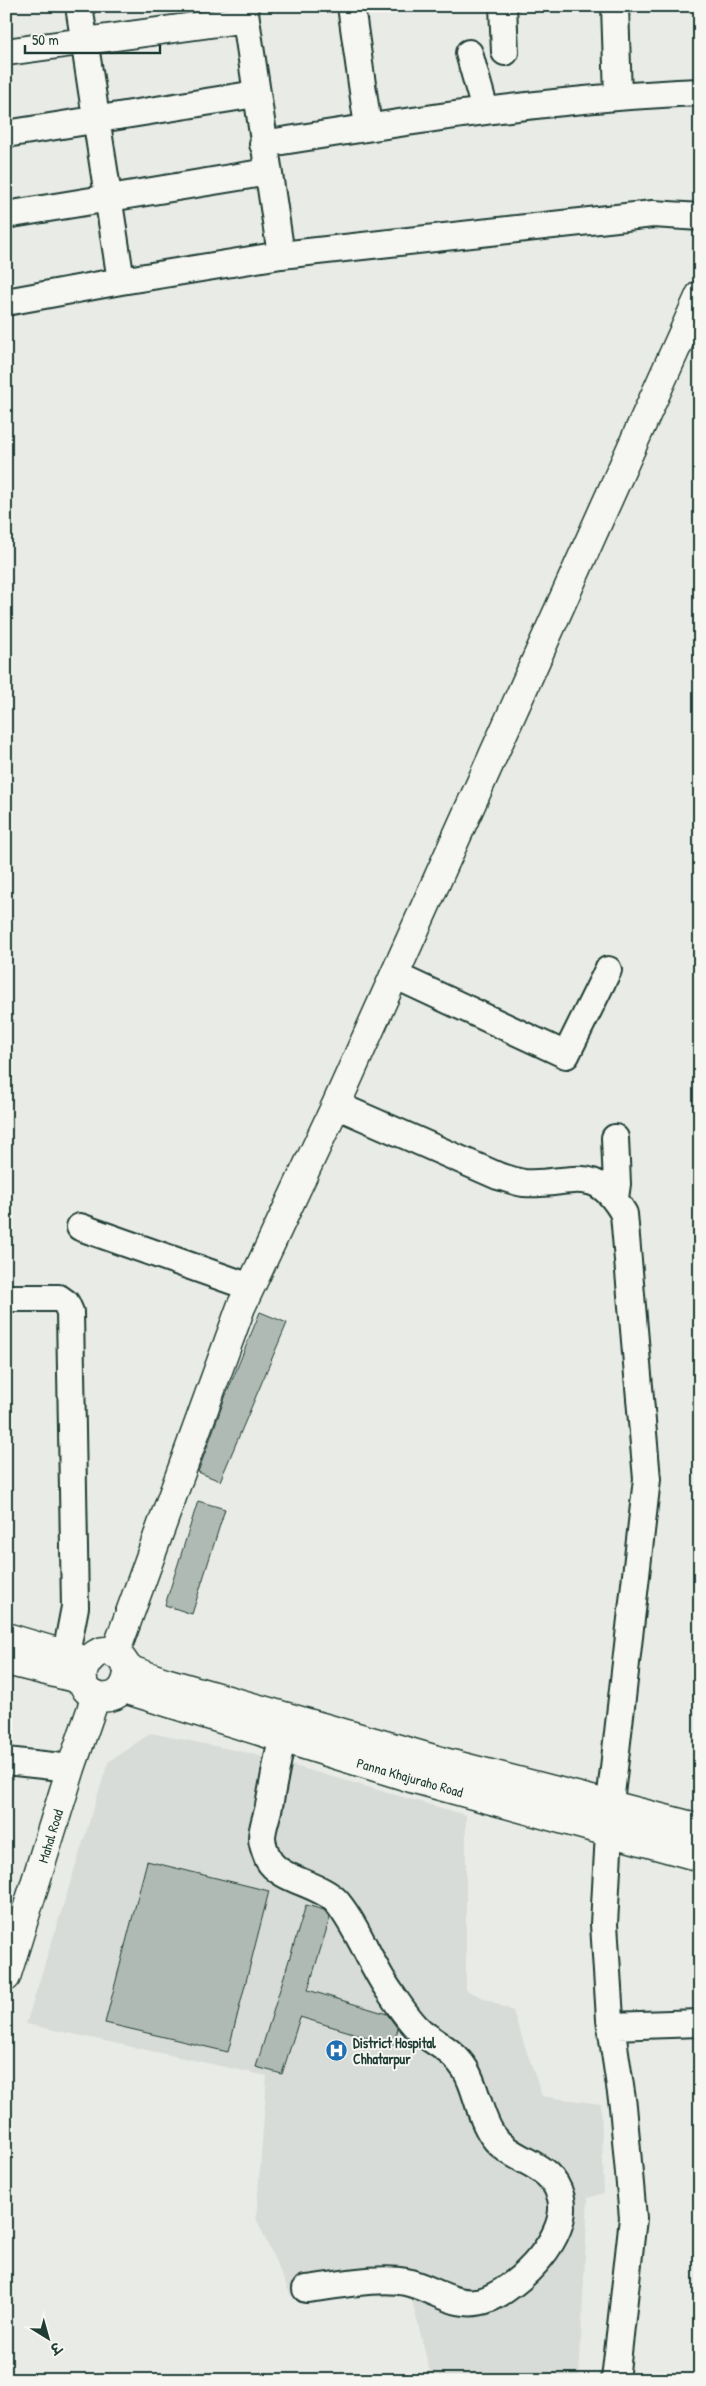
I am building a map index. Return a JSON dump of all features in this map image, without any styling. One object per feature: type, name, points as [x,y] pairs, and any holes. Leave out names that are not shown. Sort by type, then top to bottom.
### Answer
[{"type":"main road","points":[[6,1637],[83,1673],[106,1698],[116,1695],[122,1670],[241,1307],[336,1105],[700,295]]},
{"type":"main road","name":"Panna Khajuraho Road","points":[[83,1673],[100,1653],[122,1670],[282,1740],[700,1857]]},
{"type":"main road","points":[[6,1661],[83,1673]]},
{"type":"main road","name":"Panna Khajuraho Road","points":[[122,1670],[444,1762],[610,1803],[700,1828]]},
{"type":"main road","name":"Mahal Road","points":[[6,1977],[71,1768],[83,1673]]},
{"type":"street","points":[[79,6],[121,281]]},
{"type":"street","points":[[351,6],[368,127]]},
{"type":"street","points":[[503,6],[505,52]]},
{"type":"street","points":[[615,6],[618,96]]},
{"type":"street","points":[[6,52],[85,42],[245,13],[281,255]]},
{"type":"street","points":[[469,53],[485,110]]},
{"type":"street","points":[[263,144],[485,110],[618,96],[700,92]]},
{"type":"street","points":[[6,134],[256,94]]},
{"type":"street","points":[[6,215],[268,172]]},
{"type":"street","points":[[6,302],[281,255],[653,214],[700,217]]},
{"type":"street","points":[[394,975],[566,1055],[608,970]]},
{"type":"street","points":[[336,1105],[498,1176],[524,1183],[575,1178],[595,1182],[615,1198],[624,1214],[647,1479],[610,1803]]},
{"type":"street","points":[[615,1138],[617,1184],[615,1198]]},
{"type":"street","points":[[80,1227],[250,1288]]},
{"type":"street","points":[[6,1298],[59,1298],[66,1303],[70,1312],[75,1607],[83,1673]]},
{"type":"street","points":[[282,1740],[262,1839],[269,1860],[281,1872],[304,1881],[336,1900],[389,1992],[423,2034],[455,2055],[467,2071],[475,2097],[492,2135],[505,2150],[540,2167],[555,2184],[561,2199],[562,2217],[552,2241],[536,2264],[509,2287],[489,2299],[474,2303],[457,2302],[406,2282],[387,2281],[306,2289]]},
{"type":"street","points":[[6,1761],[71,1768]]},
{"type":"street","points":[[609,1833],[604,1924],[611,2026],[623,2106],[632,2218],[615,2380]]},
{"type":"street","points":[[611,2026],[700,2023]]},
{"type":"shaded area","name":"District Hospital Chhatarpur","points":[[151,1733],[249,1753],[466,1815],[466,1990],[513,2011],[542,2096],[601,2104],[604,2193],[588,2198],[579,2380],[432,2380],[411,2297],[291,2296],[256,2218],[267,2076],[26,2024],[108,1762]]},
{"type":"building","points":[[260,1312],[287,1323],[220,1481],[198,1472],[226,1395]]},
{"type":"building","points":[[198,1501],[225,1509],[192,1614],[165,1605]]},
{"type":"building","points":[[147,1861],[269,1891],[228,2052],[105,2023]]},
{"type":"building","points":[[306,1905],[324,1910],[330,1918],[308,1990],[387,2014],[398,2029],[393,2045],[300,2017],[282,2074],[256,2067]]},
{"type":"place","name":"District Hospital Chhatarpur","points":[[337,2050]]}]
